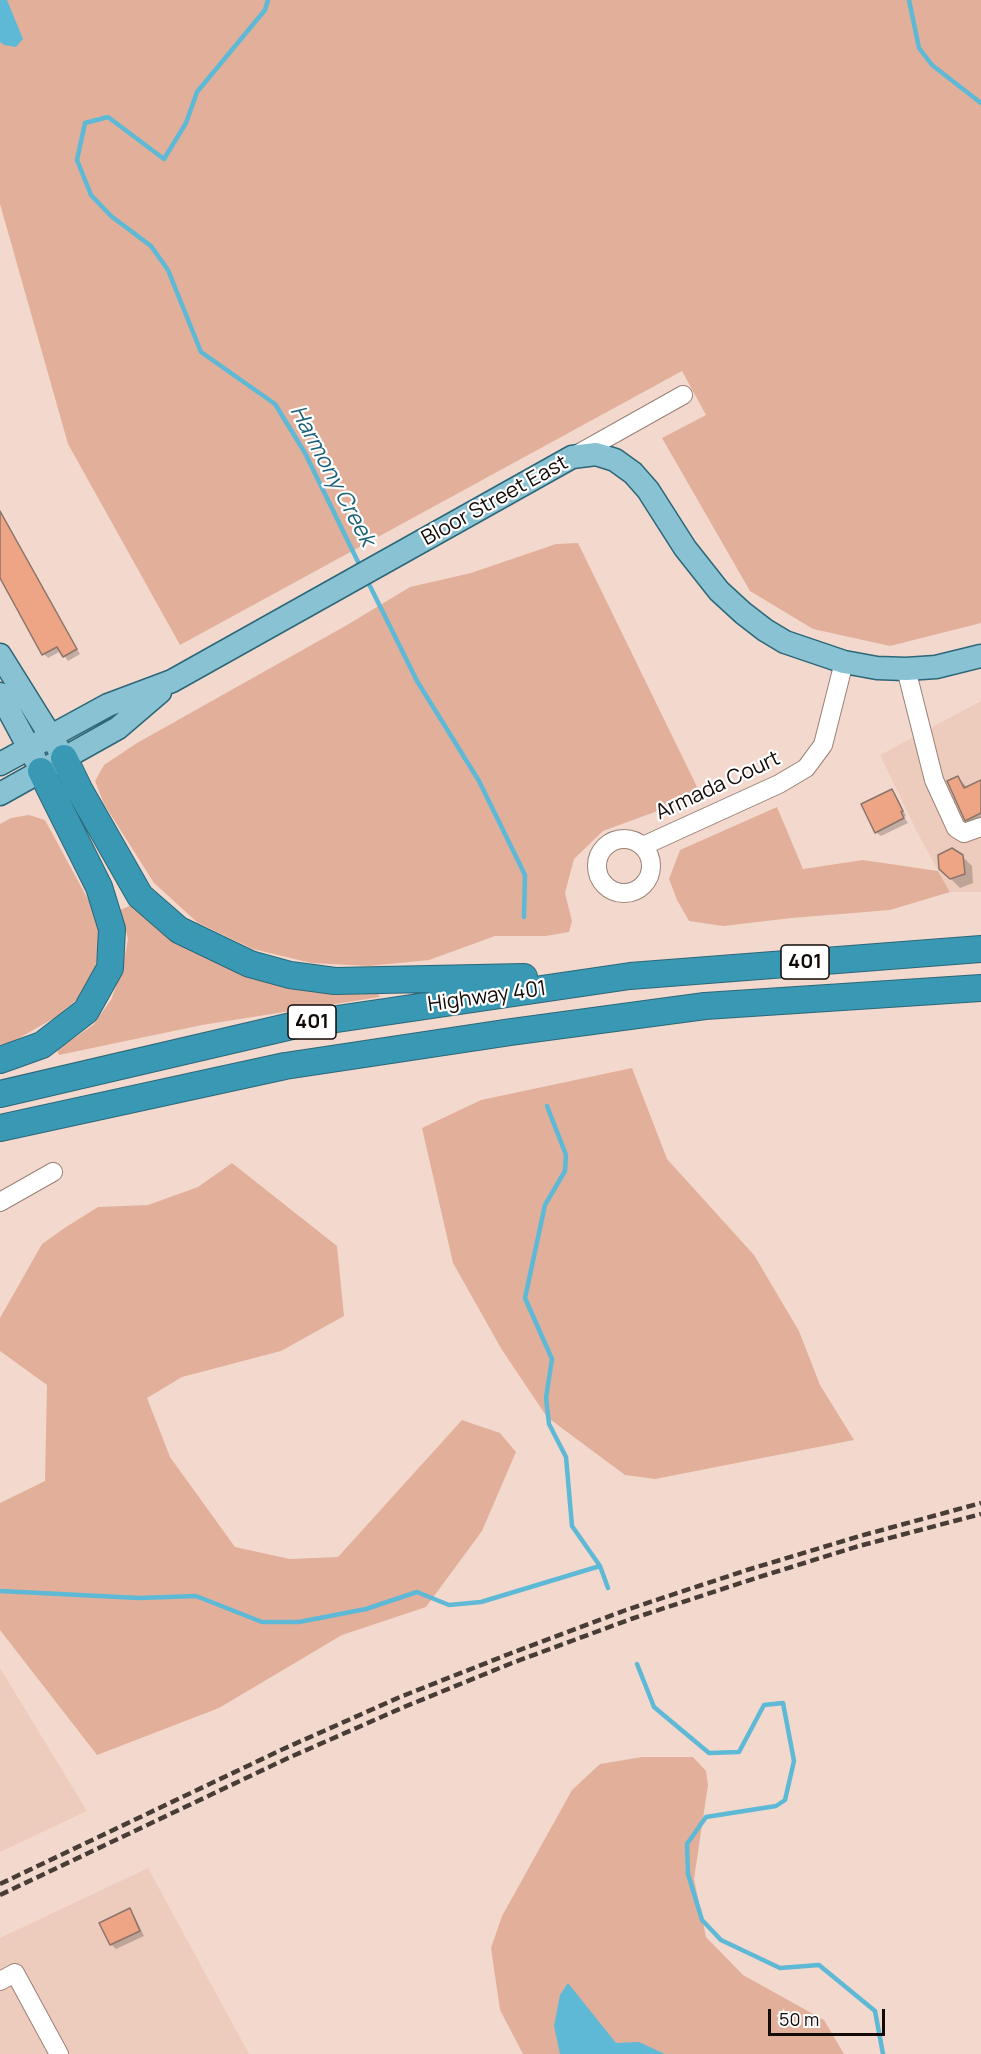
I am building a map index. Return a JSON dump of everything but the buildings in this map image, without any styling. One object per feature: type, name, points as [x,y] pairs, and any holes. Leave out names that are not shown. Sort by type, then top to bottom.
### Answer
[{"type":"highway","points":[[64,758],[140,896],[179,930],[250,964],[290,975],[335,981],[630,976]]},
{"type":"highway","points":[[0,1060],[42,1045],[86,1011],[110,968],[112,929],[99,887],[41,771]]},
{"type":"highway","name":"Highway 401","points":[[0,1094],[296,1025],[630,976],[981,950]]},
{"type":"highway","name":"Highway 401","points":[[0,1128],[285,1066],[501,1034],[705,1006],[981,988]]},
{"type":"main road","name":"Bloor Street East","points":[[0,764],[108,705],[172,681],[572,457],[596,454],[615,460],[633,473],[648,490],[700,570],[743,613],[785,642],[844,662],[877,668],[936,667],[981,656]]},
{"type":"main road","points":[[0,655],[52,735],[64,758]]},
{"type":"main road","name":"Bloor Street East","points":[[0,794],[118,728],[172,681]]},
{"type":"main road","points":[[0,694],[41,771]]},
{"type":"street","points":[[572,457],[683,395]]},
{"type":"street","name":"Armada Court","points":[[643,846],[779,784],[806,768],[823,745],[844,662]]},
{"type":"street","points":[[906,669],[934,780],[956,828],[964,833],[981,827]]},
{"type":"street","points":[[0,1202],[53,1172]]},
{"type":"street","points":[[0,1981],[15,1973],[59,2054]]},
{"type":"shaded area","points":[[0,0],[981,0],[981,623],[890,646],[813,629],[750,591],[662,438],[706,415],[682,371],[180,645],[68,444],[0,204]]},
{"type":"shaded area","points":[[578,543],[701,795],[603,831],[574,859],[565,893],[572,921],[569,932],[546,936],[495,936],[429,960],[369,966],[311,963],[253,949],[198,923],[154,883],[104,804],[95,781],[104,765],[137,743],[410,587],[471,573],[556,544]]},
{"type":"shaded area","points":[[981,701],[981,892],[950,892],[918,834],[880,755]]},
{"type":"shaded area","points":[[777,807],[803,869],[863,860],[938,871],[950,892],[890,910],[723,926],[689,921],[677,900],[669,879],[680,850]]},
{"type":"shaded area","points":[[29,815],[45,820],[90,903],[101,937],[95,968],[81,996],[56,1017],[14,1041],[0,1045],[0,824],[11,818]]},
{"type":"shaded area","points":[[134,904],[198,952],[253,979],[308,989],[375,990],[380,997],[202,1025],[59,1055],[57,1050],[93,1025],[111,1000],[122,970],[128,939],[120,910]]},
{"type":"shaded area","points":[[632,1068],[667,1159],[754,1255],[799,1331],[820,1385],[854,1440],[655,1479],[625,1475],[547,1417],[502,1350],[453,1263],[422,1128],[481,1100]]},
{"type":"shaded area","points":[[232,1163],[337,1246],[344,1316],[281,1351],[182,1377],[147,1398],[170,1457],[235,1547],[290,1559],[338,1557],[462,1420],[500,1433],[516,1452],[482,1531],[426,1607],[342,1635],[219,1708],[97,1755],[0,1630],[0,1503],[45,1481],[47,1385],[0,1351],[0,1318],[42,1244],[66,1227],[98,1207],[148,1205],[198,1187]]},
{"type":"shaded area","points":[[0,1668],[87,1811],[0,1852]]},
{"type":"shaded area","points":[[642,1757],[693,1757],[706,1771],[708,1785],[694,1879],[706,1937],[743,1975],[824,2020],[844,2054],[523,2054],[500,2010],[491,1948],[502,1916],[572,1790],[600,1764]]},
{"type":"shaded area","points":[[148,1868],[249,2054],[0,2054],[0,1938]]},
{"type":"water","points":[[0,0],[7,0],[23,39],[16,47],[0,42]]},
{"type":"water","points":[[568,1983],[616,2043],[639,2042],[665,2054],[560,2054],[554,2026],[560,1995]]},
{"type":"waterway","name":"Harmony Creek","points":[[268,0],[265,10],[197,92],[186,123],[164,159],[108,117],[85,123],[77,160],[91,195],[111,216],[151,246],[168,270],[201,352],[275,404],[305,453],[361,568]]},
{"type":"waterway","points":[[909,0],[919,48],[932,65],[981,103]]},
{"type":"waterway","name":"Harmony Creek","points":[[366,578],[417,681],[479,781],[525,875],[524,917]]},
{"type":"waterway","name":"Harmony Creek","points":[[547,1106],[566,1155],[565,1171],[545,1205],[525,1298],[552,1359],[546,1398],[549,1424],[566,1457],[572,1526],[600,1566],[608,1588]]},
{"type":"waterway","points":[[0,1591],[139,1598],[196,1596],[262,1622],[299,1622],[366,1609],[417,1592],[449,1605],[481,1602],[600,1566]]},
{"type":"waterway","name":"Harmony Creek","points":[[637,1664],[654,1707],[709,1753],[739,1752],[764,1705],[783,1703],[794,1761],[785,1800],[776,1806],[706,1817],[687,1844],[688,1874],[702,1920],[721,1940],[780,1968],[819,1965],[875,2011],[883,2054]]},
{"type":"railway","points":[[0,1884],[281,1750],[400,1697],[509,1654],[626,1610],[747,1570],[981,1503]]},
{"type":"railway","points":[[0,1895],[286,1759],[512,1663],[631,1619],[756,1578],[859,1546],[981,1514]]}]
